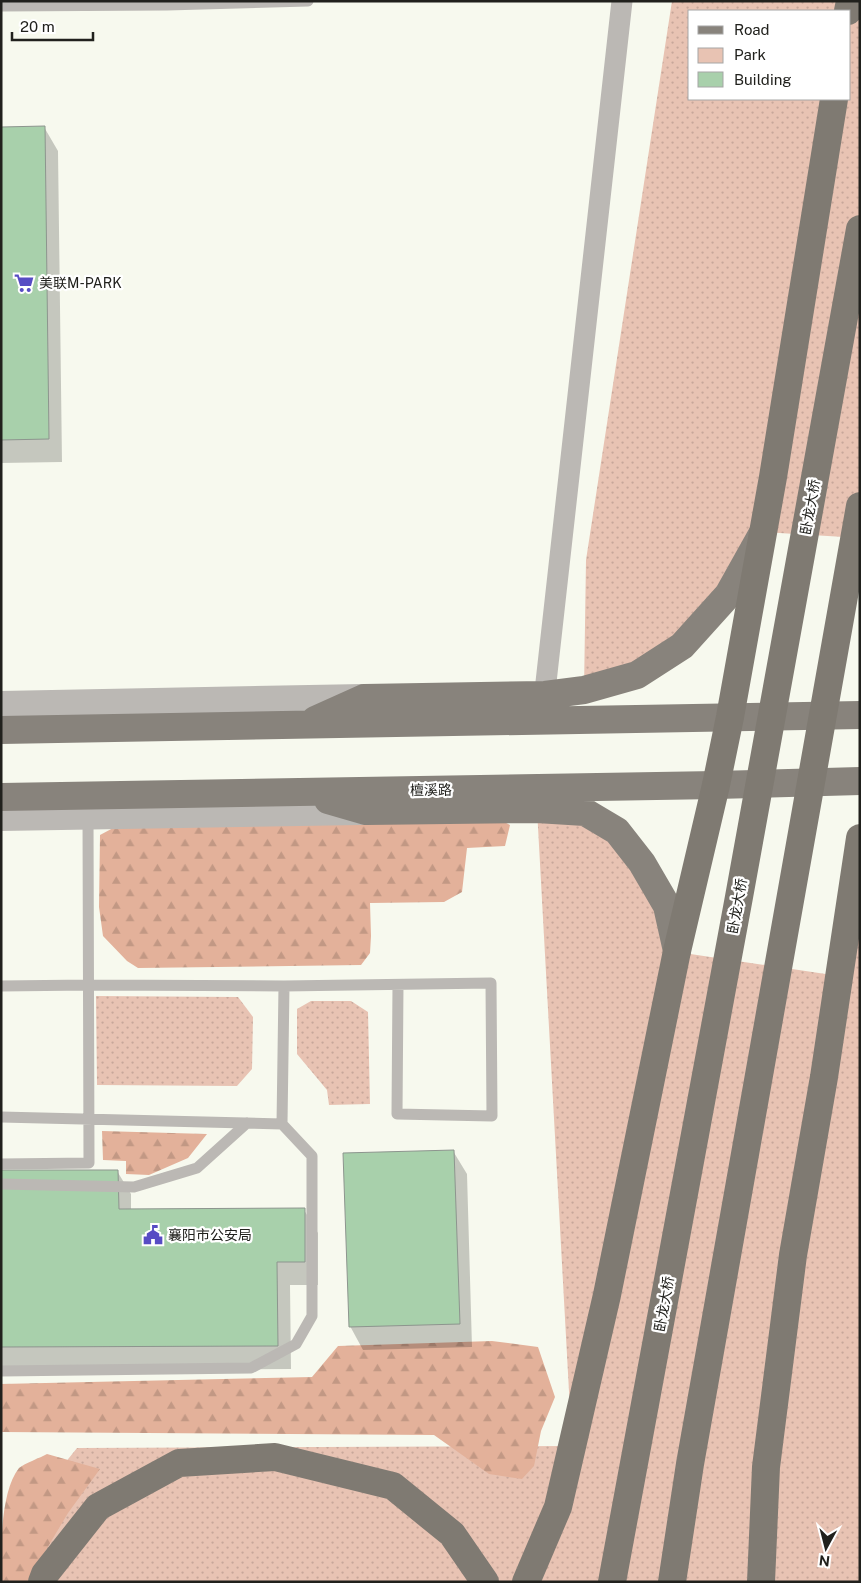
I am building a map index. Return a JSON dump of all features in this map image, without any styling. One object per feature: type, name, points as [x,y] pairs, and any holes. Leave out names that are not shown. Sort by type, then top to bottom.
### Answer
[{"type":"highway","points":[[526,1582],[560,1499],[607,1295],[677,952],[716,785],[763,532],[834,100]]},
{"type":"highway","name":"卧龙大桥","points":[[612,1582],[860,229]]},
{"type":"highway","points":[[672,1582],[690,1464],[860,506]]},
{"type":"highway","points":[[761,1582],[766,1467],[793,1255],[824,1077],[860,838]]},
{"type":"highway","points":[[42,1582],[45,1574],[98,1507],[179,1463],[275,1457],[393,1486],[452,1534],[485,1582]]},
{"type":"main road","points":[[1,730],[304,725],[543,707],[584,690],[637,675],[682,646],[728,596],[763,532]]},
{"type":"main road","points":[[304,725],[364,698],[730,717],[860,715]]},
{"type":"main road","name":"檀溪路","points":[[1,797],[860,781]]},
{"type":"main road","points":[[300,792],[366,811],[537,808],[585,812],[617,831],[642,863],[667,906],[677,952]]},
{"type":"main road","points":[[840,976],[860,931]]},
{"type":"street","points":[[543,707],[622,1]]},
{"type":"street","points":[[1,704],[364,698]]},
{"type":"street","points":[[1,817],[366,811]]},
{"type":"lane","points":[[1,6],[308,1]]},
{"type":"lane","points":[[1,1164],[89,1163],[88,816]]},
{"type":"lane","points":[[1,986],[284,986],[491,983],[492,1116],[397,1114],[398,985]]},
{"type":"lane","points":[[1,1371],[251,1368],[296,1344],[312,1316],[312,1156],[282,1124],[284,986]]},
{"type":"lane","points":[[1,1117],[282,1124]]},
{"type":"lane","points":[[1,1184],[134,1187],[197,1168],[247,1123]]},
{"type":"green space","points":[[672,1],[860,1],[860,538],[763,532],[682,646],[584,690],[586,560]]},
{"type":"green space","points":[[537,809],[617,831],[677,952],[839,976],[860,931],[860,1582],[1,1582],[9,1533],[77,1448],[572,1446]]},
{"type":"green space","points":[[495,817],[510,825],[505,846],[467,848],[462,892],[444,902],[370,903],[370,953],[361,965],[138,968],[127,961],[103,936],[99,907],[100,835],[115,827]]},
{"type":"green space","points":[[96,996],[238,997],[253,1017],[252,1069],[237,1086],[97,1085]]},
{"type":"green space","points":[[311,1001],[351,1001],[368,1012],[370,1104],[329,1105],[327,1090],[297,1054],[297,1009]]},
{"type":"green space","points":[[102,1131],[207,1134],[188,1158],[149,1175],[126,1174],[126,1161],[103,1160]]},
{"type":"green space","points":[[492,1341],[538,1347],[555,1397],[541,1431],[534,1466],[522,1479],[489,1474],[434,1435],[1,1432],[1,1384],[312,1377],[338,1346]]},
{"type":"green space","points":[[47,1454],[100,1469],[68,1513],[27,1582],[1,1582],[3,1522],[8,1491],[19,1468]]},
{"type":"building","name":"美联M-PARK","points":[[45,126],[49,439],[1,440],[1,127]]},
{"type":"building","points":[[454,1150],[460,1324],[349,1327],[343,1153]]},
{"type":"building","name":"襄阳市公安局","points":[[1,1170],[118,1170],[119,1209],[305,1208],[305,1262],[277,1262],[278,1346],[1,1347]]},
{"type":"place","name":"美联M-PARK","points":[[24,283]]},
{"type":"place","name":"襄阳市公安局","points":[[153,1235]]}]
